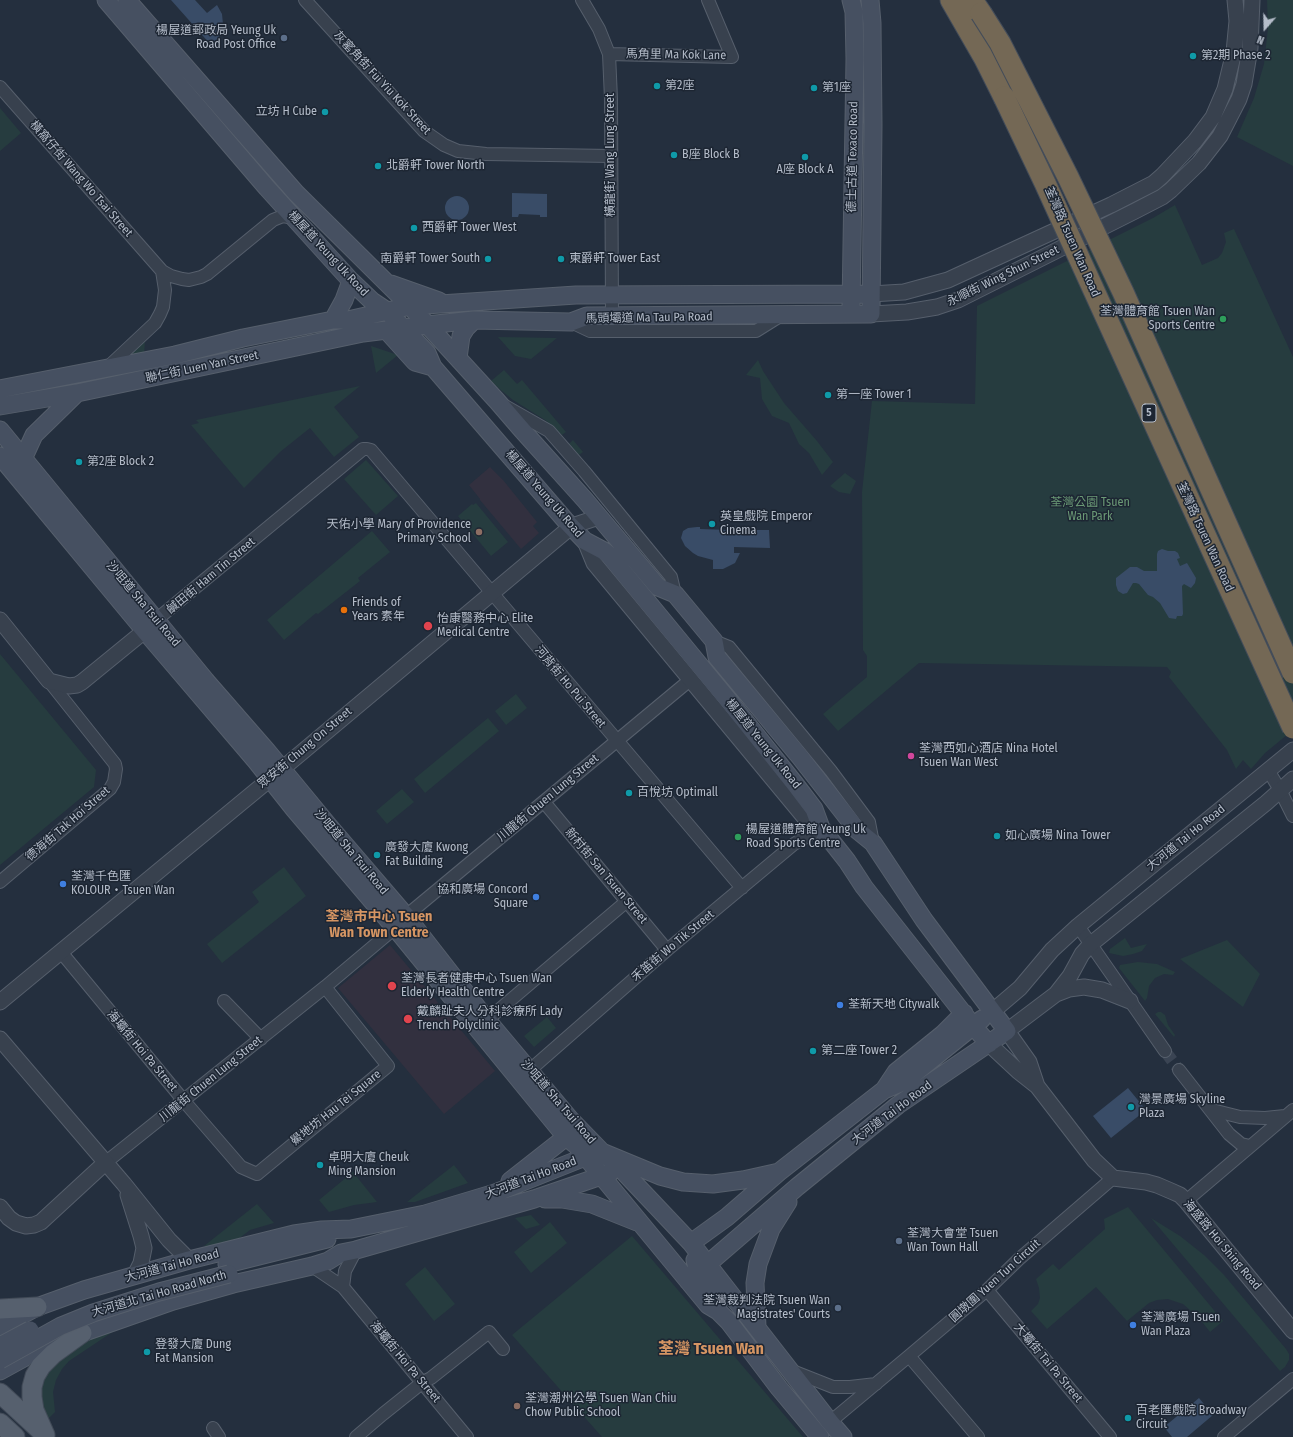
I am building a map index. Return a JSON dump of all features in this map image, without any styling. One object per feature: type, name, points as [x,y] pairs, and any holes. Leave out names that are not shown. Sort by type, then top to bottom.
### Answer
[{"type":"highway","points":[[945,0],[973,8]]},
{"type":"highway","name":"荃灣路 Tsuen Wan Road","points":[[951,0],[973,8],[1000,43],[1068,177],[1123,292],[1293,673]]},
{"type":"highway","name":"荃灣路 Tsuen Wan Road","points":[[973,8],[1004,97],[1293,728]]},
{"type":"main road","name":"楊屋道 Yeung Uk Road","points":[[106,0],[294,218],[351,281],[372,301],[388,311],[427,353],[433,367],[585,541],[604,550],[609,555],[707,674],[804,796],[818,816],[821,828],[847,861],[864,887],[989,1044]]},
{"type":"main road","name":"楊屋道 Yeung Uk Road","points":[[127,0],[296,193],[410,306],[497,401],[585,500],[658,587],[675,594],[714,641],[717,657],[803,760],[857,830],[873,843],[924,920],[1007,1031]]},
{"type":"main road","name":"德士古道 Texaco Road","points":[[851,0],[854,12],[855,59],[850,295],[851,315]]},
{"type":"main road","name":"德士古道 Texaco Road","points":[[870,0],[872,23],[873,125],[870,294],[871,314]]},
{"type":"main road","points":[[333,320],[344,300],[351,281]]},
{"type":"main road","points":[[387,283],[447,304]]},
{"type":"main road","name":"永順街 Wing Shun Street","points":[[850,295],[870,294]]},
{"type":"main road","name":"馬頭壩道 Ma Tau Pa Road","points":[[388,311],[410,306],[576,295],[850,295]]},
{"type":"main road","name":"聯仁街 Luen Yan Street","points":[[0,389],[175,355],[243,338],[333,320],[348,320],[388,311]]},
{"type":"main road","name":"馬頭壩道 Ma Tau Pa Road","points":[[404,328],[474,320],[571,322],[587,316],[780,316],[871,314]]},
{"type":"main road","points":[[458,358],[461,336],[474,320]]},
{"type":"main road","name":"聯仁街 Luen Yan Street","points":[[0,406],[77,393],[363,334],[404,328]]},
{"type":"main road","points":[[387,331],[415,362],[433,367]]},
{"type":"main road","points":[[23,459],[34,434],[77,393]]},
{"type":"main road","name":"沙咀道 Sha Tsui Road","points":[[0,430],[256,761],[276,774],[400,922],[487,1020],[570,1119],[621,1169],[691,1243],[708,1305],[718,1311],[729,1322],[779,1388],[820,1437]]},
{"type":"main road","name":"沙咀道 Sha Tsui Road","points":[[0,456],[151,626]]},
{"type":"main road","name":"沙咀道 Sha Tsui Road","points":[[400,922],[566,1137],[576,1145],[641,1223],[698,1272],[757,1327],[843,1437]]},
{"type":"main road","name":"大河道 Tai Ho Road","points":[[691,1243],[727,1217],[779,1172],[884,1090],[905,1082],[969,1020],[993,1011]]},
{"type":"main road","name":"大河道 Tai Ho Road","points":[[698,1272],[898,1105],[1007,1031]]},
{"type":"main road","points":[[496,1193],[566,1137]]},
{"type":"main road","name":"大河道 Tai Ho Road","points":[[0,1327],[37,1307],[84,1290],[134,1275],[294,1234],[351,1228],[425,1214],[496,1193],[585,1157],[602,1152],[660,1176],[683,1182],[713,1184],[742,1180],[779,1172]]},
{"type":"main road","name":"大河道 Tai Ho Road","points":[[337,1248],[534,1199],[621,1169]]},
{"type":"main road","points":[[757,1327],[754,1283],[758,1264],[771,1228],[798,1187]]},
{"type":"main road","points":[[534,1199],[562,1199],[592,1204],[641,1223]]},
{"type":"main road","name":"大河道 Tai Ho Road","points":[[0,1371],[32,1354],[82,1332],[173,1301],[233,1284],[328,1261],[351,1228]]},
{"type":"main road","name":"大河道北 Tai Ho Road North","points":[[0,1346],[56,1316],[89,1303],[152,1284],[337,1248]]},
{"type":"main road","name":"大河道北 Tai Ho Road North","points":[[0,1360],[61,1326],[93,1312],[158,1292],[298,1254],[337,1248]]},
{"type":"main road","points":[[58,1299],[57,1307],[67,1327],[82,1332]]},
{"type":"main road","points":[[0,1310],[37,1307]]},
{"type":"main road","points":[[46,1436],[34,1410],[32,1387],[35,1376],[41,1366],[53,1354],[82,1332]]},
{"type":"main road","points":[[0,1392],[46,1436]]},
{"type":"main road","points":[[0,1423],[15,1437]]},
{"type":"street","name":"灰窰角街 Fui Yiu Kok Street","points":[[306,0],[424,131],[444,145],[458,151],[486,154],[611,156]]},
{"type":"street","name":"橫龍街 Wang Lung Street","points":[[582,0],[599,29],[608,54],[611,99],[612,316]]},
{"type":"street","name":"馬角里 Ma Kok Lane","points":[[608,54],[732,57],[708,0]]},
{"type":"street","name":"永順街 Wing Shun Street","points":[[870,294],[904,292],[948,280],[1092,214],[1154,183],[1195,141],[1213,117],[1225,89],[1234,52],[1237,21],[1235,0]]},
{"type":"street","name":"永順街 Wing Shun Street","points":[[871,314],[907,312],[937,307],[958,300],[1136,211],[1171,190],[1199,162],[1220,136],[1239,99],[1244,84],[1250,48],[1252,0]]},
{"type":"street","name":"橫窩仔街 Wang Wo Tsai Street","points":[[0,87],[162,271]]},
{"type":"street","points":[[162,271],[182,279],[189,280],[201,277],[207,274],[273,220],[283,216],[294,218]]},
{"type":"street","points":[[107,368],[155,323],[163,307],[165,290],[162,271]]},
{"type":"street","name":"馬頭壩道 Ma Tau Pa Road","points":[[571,322],[590,331],[756,331],[780,316]]},
{"type":"street","name":"楊屋道 Yeung Uk Road","points":[[497,401],[549,431],[584,471],[671,577],[675,594]]},
{"type":"street","name":"鹹田街 Ham Tin Street","points":[[49,681],[69,686],[82,682],[363,449],[367,449]]},
{"type":"street","name":"河背街 Ho Pui Street","points":[[367,449],[371,450],[742,888]]},
{"type":"street","name":"眾安街 Chung On Street","points":[[0,1002],[276,774],[572,526],[599,517],[621,516]]},
{"type":"street","name":"楊屋道 Yeung Uk Road","points":[[585,541],[594,563],[690,680],[805,818],[821,828]]},
{"type":"street","points":[[0,620],[49,681]]},
{"type":"street","name":"川龍街 Chuen Lung Street","points":[[0,1207],[12,1221],[26,1226],[41,1222],[105,1163],[325,987],[400,922],[690,680]]},
{"type":"street","name":"德海街 Tak Hoi Street","points":[[0,882],[110,790],[114,782],[116,769],[115,764],[49,681]]},
{"type":"street","name":"大河道 Tai Ho Road","points":[[993,1011],[1020,988],[1052,950],[1078,926],[1293,750]]},
{"type":"street","points":[[1268,770],[1293,816]]},
{"type":"street","name":"大河道 Tai Ho Road","points":[[1007,1031],[1056,994],[1070,976],[1082,954],[1091,944],[1266,803],[1293,779]]},
{"type":"street","name":"新村街 San Tsuen Street","points":[[544,802],[668,950]]},
{"type":"street","name":"禾笛街 Wo Tik Street","points":[[530,1070],[668,950],[794,844],[821,828]]},
{"type":"street","points":[[487,1020],[627,901]]},
{"type":"street","points":[[1078,926],[1165,1051]]},
{"type":"street","name":"海壩街 Hoi Pa Street","points":[[61,952],[184,1101],[241,1167]]},
{"type":"street","name":"鱟地坊 Hau Tei Square","points":[[241,1167],[257,1174],[388,1066],[325,987]]},
{"type":"street","points":[[1056,994],[1069,989],[1084,987],[1102,990],[1130,1001]]},
{"type":"street","points":[[224,1001],[261,1039]]},
{"type":"street","points":[[1007,1031],[1029,1062],[1037,1086]]},
{"type":"street","points":[[0,1039],[124,1184],[169,1240],[189,1260]]},
{"type":"street","points":[[989,1044],[1018,1071],[1037,1086],[1094,1160],[1113,1178]]},
{"type":"street","points":[[1180,1070],[1235,1140],[1241,1144],[1250,1146]]},
{"type":"street","points":[[1212,1110],[1240,1117],[1265,1118],[1289,1113]]},
{"type":"street","points":[[1186,1201],[1289,1113]]},
{"type":"street","name":"海盛路 Hoi Shing Road","points":[[1113,1178],[1146,1182],[1157,1185],[1176,1193],[1186,1201],[1293,1331]]},
{"type":"street","name":"圓墩圍 Yuen Tun Circuit","points":[[830,1422],[987,1290],[1019,1259],[1113,1178]]},
{"type":"street","points":[[124,1184],[142,1236],[144,1248],[141,1263],[134,1275]]},
{"type":"street","points":[[337,1248],[345,1271],[344,1287]]},
{"type":"street","name":"海壩街 Hoi Pa Street","points":[[312,1266],[344,1287],[467,1437]]},
{"type":"street","name":"大壩街 Tai Pa Street","points":[[987,1290],[1110,1437]]},
{"type":"street","points":[[356,1437],[423,1382],[431,1378],[488,1332],[503,1349]]},
{"type":"street","points":[[909,1356],[978,1437]]},
{"type":"street","points":[[790,1370],[833,1386],[876,1384]]},
{"type":"street","points":[[1224,1437],[1293,1379]]},
{"type":"shaded area","points":[[490,467],[503,480],[537,522],[533,526],[539,533],[521,549],[469,485]]},
{"type":"shaded area","name":"戴麟趾夫人分科診療所 Lady Trench Polyclinic","points":[[390,945],[495,1071],[444,1114],[338,988]]},
{"type":"green space","points":[[1267,0],[1293,0],[1293,166],[1237,137],[1254,98],[1264,64],[1268,28]]},
{"type":"green space","points":[[0,108],[21,133],[0,151]]},
{"type":"green space","name":"荃灣公園 Tsuen Wan Park","points":[[1175,205],[1202,265],[1218,258],[1222,253],[1226,242],[1224,233],[1234,229],[1293,357],[1293,730],[1265,753],[1251,769],[1243,760],[1236,769],[1227,750],[1169,677],[1171,672],[1167,667],[919,663],[838,731],[823,714],[867,677],[867,656],[863,650],[862,492],[872,401],[975,404],[977,306],[1153,218]]},
{"type":"green space","points":[[498,337],[557,338],[531,359],[515,356]]},
{"type":"green space","points":[[145,339],[144,357],[130,359],[125,342]]},
{"type":"green space","points":[[371,346],[398,355],[376,373]]},
{"type":"green space","points":[[758,360],[763,371],[784,403],[833,462],[822,475],[809,453],[799,444],[789,423],[772,416],[762,399],[760,378],[746,375]]},
{"type":"green space","points":[[504,370],[517,384],[522,380],[566,432],[562,435],[545,420],[513,400],[491,381]]},
{"type":"green space","points":[[360,386],[334,407],[359,437],[334,457],[310,428],[280,452],[244,488],[191,425],[199,423],[196,420]]},
{"type":"green space","points":[[573,440],[583,452],[579,455],[569,444]]},
{"type":"green space","points":[[366,460],[398,496],[376,515],[344,479]]},
{"type":"green space","points":[[845,473],[856,481],[850,494],[839,492],[830,486]]},
{"type":"green space","points":[[476,503],[508,542],[491,556],[458,516],[472,504],[473,505]]},
{"type":"green space","points":[[372,531],[390,552],[358,578],[360,581],[318,614],[316,613],[284,640],[267,620]]},
{"type":"green space","points":[[0,654],[96,770],[94,787],[0,865]]},
{"type":"green space","points":[[516,694],[527,708],[506,725],[495,711]]},
{"type":"green space","points":[[488,718],[499,731],[425,793],[414,779]]},
{"type":"green space","points":[[402,789],[414,802],[387,824],[376,811]]},
{"type":"green space","points":[[284,867],[306,896],[222,963],[207,944],[259,902],[252,892]]},
{"type":"green space","points":[[1125,938],[1131,948],[1147,944],[1142,951],[1133,954],[1123,956],[1109,953],[1110,949]]},
{"type":"green space","points":[[1227,940],[1260,974],[1243,1007],[1180,959]]},
{"type":"green space","points":[[1138,962],[1157,964],[1175,972],[1173,975],[1164,974],[1155,978],[1149,986],[1145,1001],[1119,968],[1120,965]]},
{"type":"green space","points":[[1158,1012],[1165,1015],[1168,1025],[1175,1035],[1174,1037],[1155,1014]]},
{"type":"green space","points":[[547,1017],[556,1028],[534,1047],[524,1036]]},
{"type":"green space","points":[[454,1165],[468,1183],[415,1202],[407,1202]]},
{"type":"green space","points":[[353,1172],[377,1202],[354,1205],[329,1212],[319,1200]]},
{"type":"green space","points":[[257,1204],[274,1223],[250,1230],[233,1243],[215,1249],[204,1246]]},
{"type":"green space","points":[[1128,1207],[1223,1321],[1210,1332],[1199,1318],[1183,1304],[1168,1299],[1157,1300],[1149,1303],[1127,1321],[1096,1287],[1047,1329],[1031,1311],[1038,1304],[1040,1298],[1036,1279],[1053,1264],[1059,1270],[1105,1229],[1104,1219]]},
{"type":"green space","points":[[531,1215],[540,1225],[526,1229],[515,1218]]},
{"type":"green space","points":[[1151,1218],[1180,1236],[1204,1255],[1224,1275],[1286,1349],[1289,1354],[1289,1360],[1285,1367],[1280,1371]]},
{"type":"green space","points":[[550,1222],[567,1243],[531,1273],[514,1252]]},
{"type":"green space","points":[[632,1236],[803,1437],[602,1437],[512,1335]]},
{"type":"green space","points":[[425,1267],[455,1304],[434,1321],[405,1284]]},
{"type":"green space","points":[[117,1329],[69,1361],[62,1369],[56,1380],[53,1392],[55,1412],[48,1419],[41,1407],[42,1375],[56,1357],[100,1334]]},
{"type":"water","points":[[171,0],[195,0],[207,13],[217,5],[222,14],[223,24],[222,31],[216,41],[211,45]]},
{"type":"water","points":[[512,193],[547,194],[547,217],[540,217],[540,215],[519,214],[518,217],[512,217]]},
{"type":"water","points":[[457,196],[462,197],[468,203],[468,213],[462,219],[457,220],[452,219],[446,213],[445,208],[446,203],[452,197]]},
{"type":"water","points":[[727,526],[745,527],[746,530],[769,530],[770,548],[734,547],[734,553],[740,553],[735,563],[723,569],[713,569],[713,560],[693,553],[685,546],[681,538],[683,531],[688,528],[700,527],[700,529],[727,530]]},
{"type":"water","points":[[1162,549],[1175,551],[1178,553],[1180,558],[1177,559],[1180,566],[1187,563],[1196,578],[1195,583],[1191,588],[1184,584],[1182,586],[1183,614],[1182,616],[1177,616],[1176,619],[1169,618],[1160,603],[1148,595],[1139,584],[1133,583],[1127,593],[1123,594],[1118,591],[1116,585],[1116,578],[1130,567],[1137,567],[1144,571],[1157,571],[1157,554],[1158,551]]},
{"type":"water","points":[[1128,1088],[1146,1110],[1111,1138],[1093,1116]]},
{"type":"water","points":[[1199,1398],[1213,1415],[1187,1437],[1172,1437],[1164,1427]]},
{"type":"tunnel","points":[[1165,1051],[1179,1070]]},
{"type":"place","name":"楊屋道郵政局 Yeung Uk Road Post Office","points":[[284,38]]},
{"type":"place","name":"第2期 Phase 2","points":[[1193,56]]},
{"type":"place","name":"第2座","points":[[657,86]]},
{"type":"place","name":"第1座","points":[[814,88]]},
{"type":"place","name":"立坊 H Cube","points":[[325,112]]},
{"type":"place","name":"B座 Block B","points":[[674,155]]},
{"type":"place","name":"A座 Block A","points":[[805,157]]},
{"type":"place","name":"北爵軒 Tower North","points":[[378,166]]},
{"type":"place","name":"西爵軒 Tower West","points":[[414,228]]},
{"type":"place","name":"南爵軒 Tower South","points":[[488,259]]},
{"type":"place","name":"東爵軒 Tower East","points":[[561,259]]},
{"type":"place","name":"荃灣體育館 Tsuen Wan Sports Centre","points":[[1223,319]]},
{"type":"place","name":"第一座 Tower 1","points":[[828,395]]},
{"type":"place","name":"第2座 Block 2","points":[[79,462]]},
{"type":"place","name":"英皇戲院 Emperor Cinema","points":[[712,524]]},
{"type":"place","name":"天佑小學 Mary of Providence Primary School","points":[[479,532]]},
{"type":"place","name":"Friends of Years 素年","points":[[344,610]]},
{"type":"place","name":"怡康醫務中心 Elite Medical Centre","points":[[428,626]]},
{"type":"place","name":"荃灣西如心酒店 Nina Hotel Tsuen Wan West","points":[[911,756]]},
{"type":"place","name":"百悅坊 Optimall","points":[[629,793]]},
{"type":"place","name":"如心廣場 Nina Tower","points":[[997,836]]},
{"type":"place","name":"楊屋道體育館 Yeung Uk Road Sports Centre","points":[[738,837]]},
{"type":"place","name":"廣發大廈 Kwong Fat Building","points":[[377,855]]},
{"type":"place","name":"荃灣千色匯 KOLOUR‧Tsuen Wan","points":[[63,884]]},
{"type":"place","name":"協和廣場 Concord Square","points":[[536,897]]},
{"type":"place","name":"荃灣長者健康中心 Tsuen Wan Elderly Health Centre","points":[[392,986]]},
{"type":"place","name":"荃新天地 Citywalk","points":[[840,1005]]},
{"type":"place","name":"戴麟趾夫人分科診療所 Lady Trench Polyclinic","points":[[408,1019]]},
{"type":"place","name":"第二座 Tower 2","points":[[813,1051]]},
{"type":"place","name":"灣景廣場 Skyline Plaza","points":[[1131,1107]]},
{"type":"place","name":"卓明大廈 Cheuk Ming Mansion","points":[[320,1165]]},
{"type":"place","name":"荃灣大會堂 Tsuen Wan Town Hall","points":[[899,1241]]},
{"type":"place","name":"荃灣裁判法院 Tsuen Wan Magistrates' Courts","points":[[838,1308]]},
{"type":"place","name":"荃灣廣場 Tsuen Wan Plaza","points":[[1133,1325]]},
{"type":"place","name":"登發大廈 Dung Fat Mansion","points":[[147,1352]]},
{"type":"place","name":"荃灣潮州公學 Tsuen Wan Chiu Chow Public School","points":[[517,1406]]},
{"type":"place","name":"百老匯戲院 Broadway Circuit","points":[[1128,1418]]},
{"type":"district","name":"荃灣市中心 Tsuen Wan Town Centre","points":[[379,926]]},
{"type":"district","name":"荃灣 Tsuen Wan","points":[[711,1350]]}]
